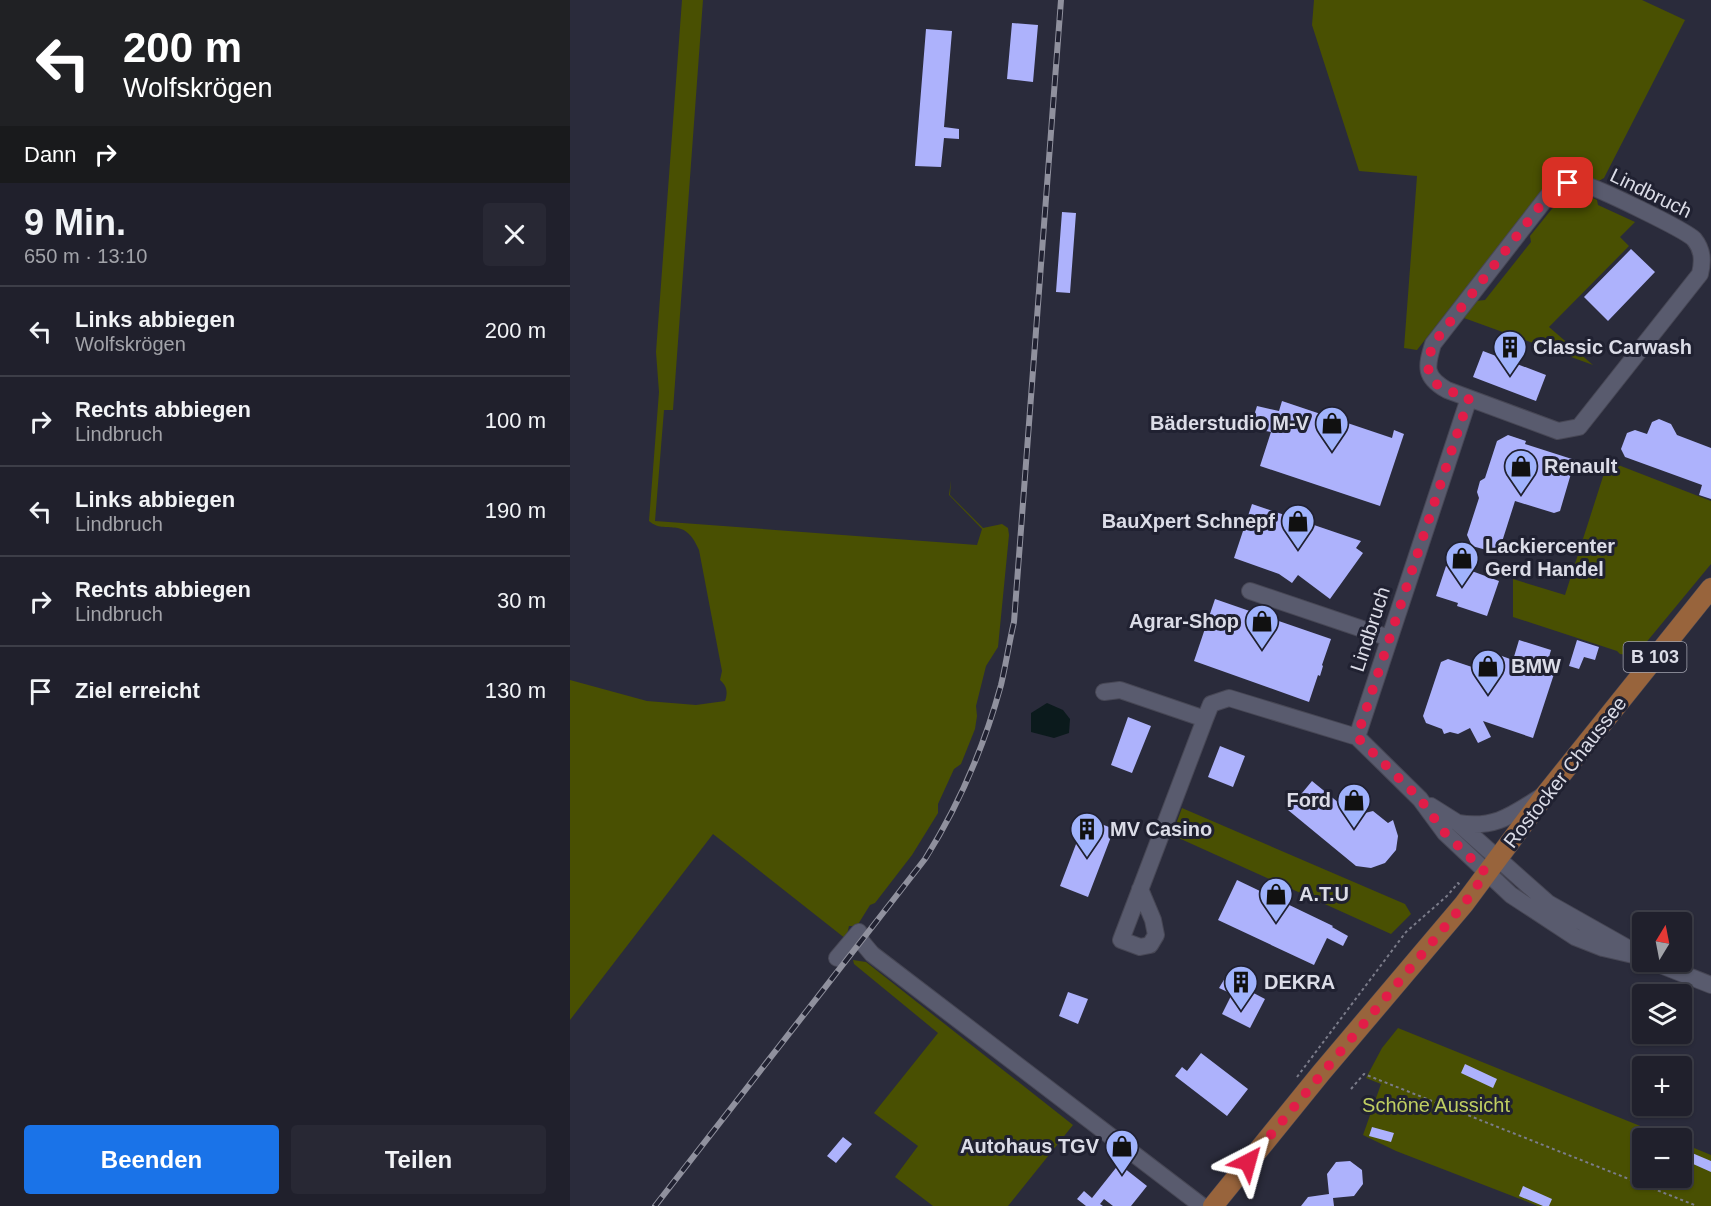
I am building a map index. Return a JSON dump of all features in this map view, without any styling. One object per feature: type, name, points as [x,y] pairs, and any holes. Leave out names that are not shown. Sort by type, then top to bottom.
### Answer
[{"type":"main road","name":"Rostocker Chaussee","points":[[1213,1206],[1464,904],[1545,795],[1711,588]]},
{"type":"street","name":"Lindbruch","points":[[1568,183],[1592,187],[1686,232],[1693,239],[1702,257],[1700,274],[1579,427],[1558,431],[1469,398],[1436,384],[1428,373],[1427,362],[1433,344],[1554,188],[1568,183]]},
{"type":"street","name":"Lindbruch","points":[[1357,737],[1469,398]]},
{"type":"street","points":[[1250,591],[1389,638]]},
{"type":"street","points":[[1104,692],[1120,690],[1205,719]]},
{"type":"street","points":[[1140,889],[1153,920],[1156,935],[1150,945],[1140,947],[1121,940],[1140,889],[1205,719],[1212,704],[1229,698],[1357,737],[1420,799],[1445,833],[1492,866]]},
{"type":"street","points":[[1458,823],[1474,826],[1504,820],[1545,795]]},
{"type":"street","points":[[1420,799],[1458,823],[1492,866],[1511,895],[1575,937],[1603,948],[1632,955]]},
{"type":"street","points":[[837,958],[859,932],[861,941],[872,954],[1202,1206]]},
{"type":"street","points":[[1678,972],[1711,985]]},
{"type":"path","points":[[1296,1079],[1300,1070],[1406,932],[1458,884]]},
{"type":"path","points":[[1351,1089],[1364,1074],[1697,1206]]},
{"type":"green space","points":[[682,0],[703,0],[673,410],[664,410],[655,521],[977,545],[982,529],[949,495],[951,480],[950,495],[983,528],[1002,524],[1008,528],[998,647],[986,666],[976,706],[975,729],[961,764],[954,769],[938,804],[938,813],[912,855],[875,903],[870,905],[857,926],[849,926],[846,939],[713,834],[570,1020],[570,680],[647,701],[696,705],[725,701],[726,695],[726,689],[720,680],[722,671],[699,550],[687,532],[655,525],[649,521],[659,392],[656,352]]},
{"type":"green space","points":[[1314,0],[1642,0],[1685,20],[1604,178],[1597,182],[1583,175],[1571,173],[1559,176],[1546,186],[1417,350],[1404,348],[1417,176],[1359,171],[1312,25]]},
{"type":"green space","points":[[1580,192],[1597,200],[1598,205],[1635,222],[1620,237],[1629,246],[1549,327],[1593,365],[1464,318],[1476,301],[1485,300],[1531,242],[1530,236],[1564,194]]},
{"type":"green space","points":[[1608,461],[1711,501],[1711,564],[1635,656],[1620,654],[1617,651],[1513,617],[1513,579],[1565,595]]},
{"type":"green space","points":[[1182,808],[1405,904],[1411,914],[1391,934],[1172,835]]},
{"type":"green space","points":[[853,960],[866,962],[1073,1125],[1008,1206],[933,1206],[895,1177],[918,1146],[874,1113],[938,1033],[854,964]]},
{"type":"green space","name":"Schöne Aussicht","points":[[1398,1028],[1645,1128],[1632,1128],[1632,1188],[1692,1188],[1692,1147],[1711,1155],[1711,1206],[1538,1206],[1396,1151],[1363,1135],[1381,1084],[1366,1078],[1382,1048]]},
{"type":"shaded area","points":[[1047,703],[1063,710],[1070,719],[1069,733],[1054,738],[1031,732],[1031,713]]},
{"type":"building","points":[[1012,23],[1038,25],[1033,82],[1007,79]]},
{"type":"building","points":[[926,29],[952,31],[944,127],[959,129],[959,139],[944,138],[941,167],[915,166]]},
{"type":"building","points":[[1062,212],[1076,213],[1070,293],[1056,292]]},
{"type":"building","points":[[1631,249],[1655,272],[1608,321],[1584,297]]},
{"type":"building","name":"Classic Carwash","points":[[1483,351],[1546,375],[1536,401],[1473,377]]},
{"type":"building","name":"Bäderstudio M-V","points":[[1282,401],[1392,438],[1394,430],[1404,434],[1380,506],[1260,466],[1271,432],[1250,428],[1257,406],[1279,411]]},
{"type":"building","points":[[1659,419],[1671,424],[1677,435],[1711,448],[1711,499],[1699,495],[1702,485],[1625,457],[1621,449],[1627,433],[1635,430],[1647,434],[1652,422]]},
{"type":"building","name":"Renault","points":[[1508,435],[1526,441],[1525,444],[1575,460],[1560,511],[1554,513],[1515,501],[1501,545],[1490,551],[1472,546],[1467,535],[1479,498],[1477,492],[1480,481],[1485,478],[1497,441]]},
{"type":"building","name":"BauXpert Schnepf","points":[[1252,504],[1361,541],[1356,548],[1363,553],[1330,599],[1298,575],[1292,583],[1279,574],[1234,558]]},
{"type":"building","name":"Lackiercenter Gerd Handel","points":[[1446,566],[1468,573],[1469,570],[1499,581],[1487,616],[1436,596]]},
{"type":"building","name":"Agrar-Shop","points":[[1215,599],[1331,639],[1320,676],[1318,675],[1309,702],[1194,661]]},
{"type":"building","name":"BMW","points":[[1519,640],[1551,650],[1545,671],[1554,674],[1533,738],[1483,721],[1491,737],[1478,743],[1470,728],[1458,734],[1450,732],[1444,734],[1442,729],[1426,723],[1423,716],[1441,662],[1448,659],[1493,674],[1499,655],[1513,660]]},
{"type":"building","points":[[1577,640],[1599,647],[1595,660],[1584,657],[1579,669],[1569,666]]},
{"type":"building","points":[[1128,717],[1151,726],[1132,773],[1111,765]]},
{"type":"building","points":[[1220,746],[1245,756],[1233,787],[1208,777]]},
{"type":"building","name":"Ford","points":[[1312,781],[1350,812],[1354,807],[1364,806],[1365,813],[1373,811],[1388,823],[1393,820],[1398,836],[1396,850],[1385,863],[1371,868],[1356,866],[1288,810]]},
{"type":"building","name":"MV Casino","points":[[1086,818],[1114,829],[1088,897],[1060,886]]},
{"type":"building","name":"A.T.U","points":[[1237,880],[1333,926],[1348,936],[1343,946],[1327,938],[1314,965],[1218,920]]},
{"type":"building","points":[[1225,978],[1265,999],[1250,1028],[1222,1014],[1232,994],[1219,988]]},
{"type":"building","points":[[1068,992],[1088,999],[1078,1024],[1059,1016]]},
{"type":"building","points":[[1201,1053],[1248,1089],[1227,1116],[1175,1076],[1182,1067],[1187,1071]]},
{"type":"building","points":[[1465,1064],[1497,1079],[1493,1088],[1461,1073]]},
{"type":"building","points":[[1372,1127],[1394,1133],[1391,1142],[1369,1136]]},
{"type":"building","points":[[843,1137],[852,1144],[836,1163],[827,1156]]},
{"type":"building","points":[[1692,1153],[1711,1161],[1711,1172],[1692,1163]]},
{"type":"building","points":[[1350,1161],[1362,1170],[1363,1184],[1354,1196],[1333,1198],[1334,1206],[1301,1206],[1308,1197],[1329,1194],[1327,1174],[1336,1162]]},
{"type":"building","name":"Autohaus TGV","points":[[1119,1164],[1147,1186],[1131,1206],[1113,1206],[1104,1199],[1100,1204],[1103,1206],[1086,1206],[1077,1199],[1084,1191],[1092,1198]]},
{"type":"building","points":[[1523,1186],[1552,1199],[1549,1206],[1543,1206],[1519,1196]]},
{"type":"railway","points":[[655,1206],[925,859],[960,797],[987,731],[1001,685],[1014,622],[1061,0]]},
{"type":"place","name":"Classic Carwash","points":[[1510,376]]},
{"type":"place","name":"Bäderstudio M-V","points":[[1332,452]]},
{"type":"place","name":"Renault","points":[[1521,495]]},
{"type":"place","name":"BauXpert Schnepf","points":[[1298,550]]},
{"type":"place","name":"Lackiercenter Gerd Handel","points":[[1462,587]]},
{"type":"place","name":"Agrar-Shop","points":[[1262,650]]},
{"type":"place","name":"BMW","points":[[1488,695]]},
{"type":"place","name":"Ford","points":[[1354,829]]},
{"type":"place","name":"MV Casino","points":[[1087,858]]},
{"type":"place","name":"A.T.U","points":[[1276,923]]},
{"type":"place","name":"DEKRA","points":[[1241,1011]]},
{"type":"place","name":"Autohaus TGV","points":[[1122,1175]]},
{"type":"route","points":[[1248,1162],[1464,904],[1486,873],[1445,833],[1420,799],[1357,737],[1469,398],[1436,384],[1428,373],[1427,362],[1433,344],[1554,188],[1568,183]]}]
